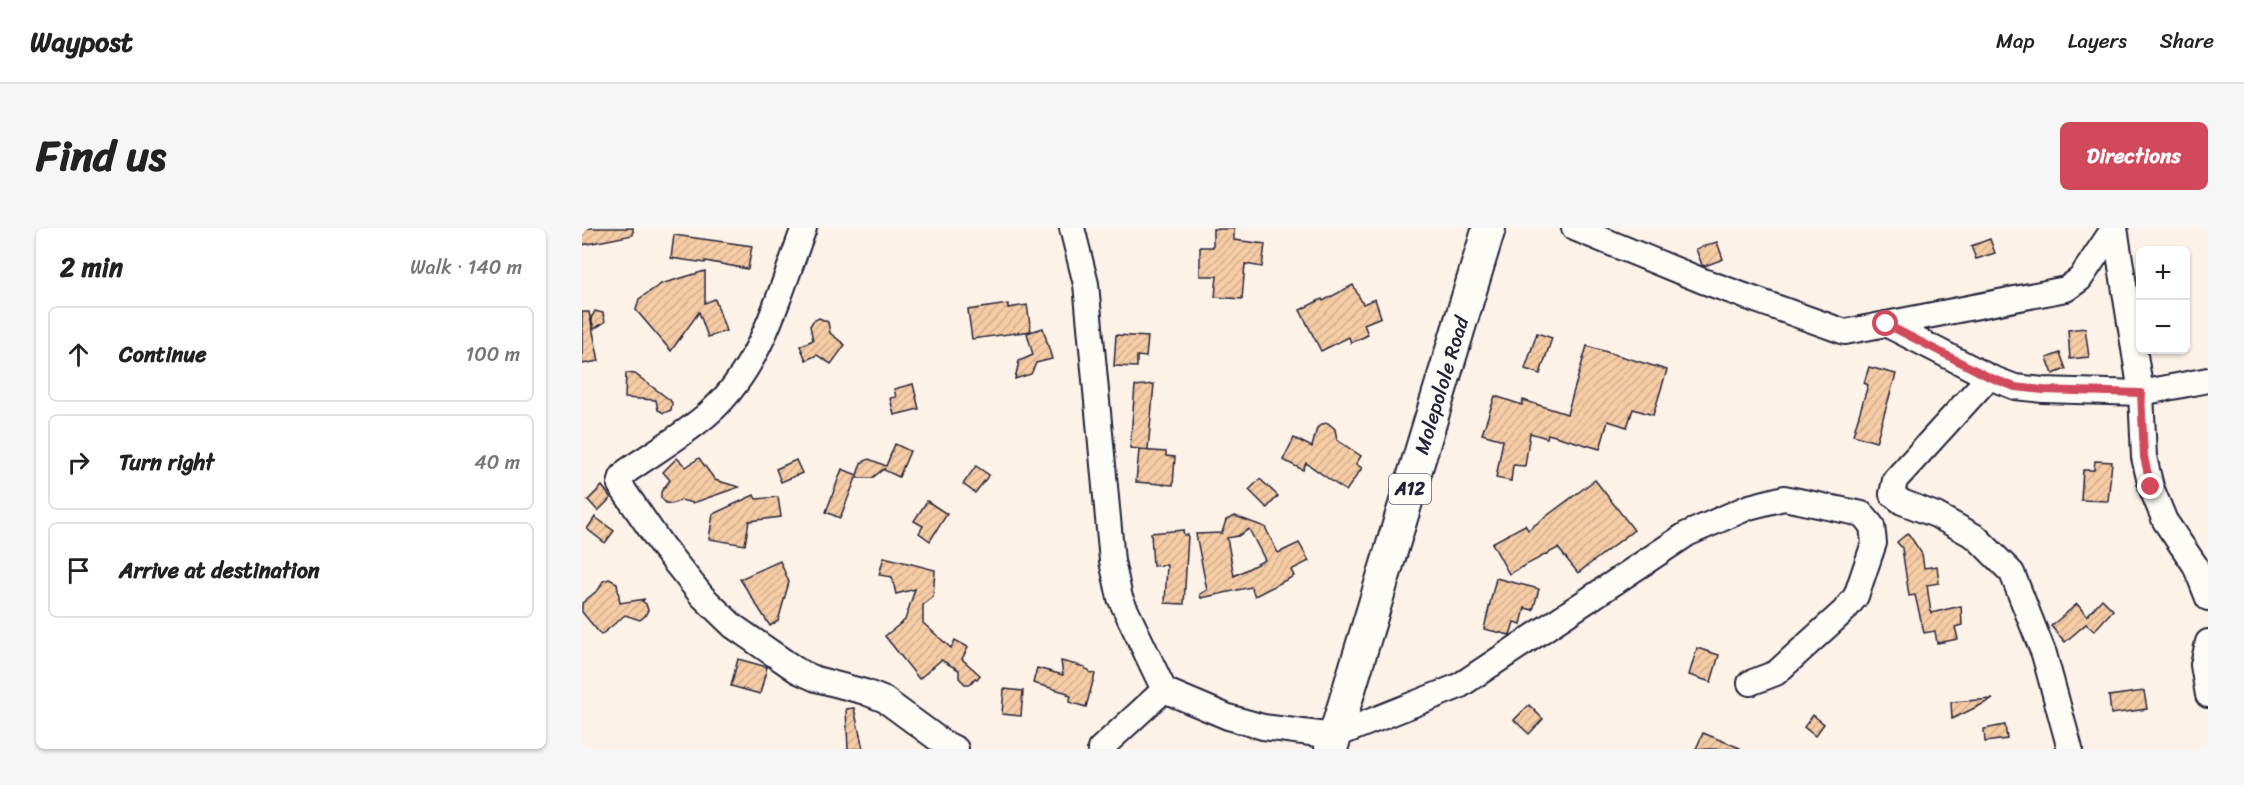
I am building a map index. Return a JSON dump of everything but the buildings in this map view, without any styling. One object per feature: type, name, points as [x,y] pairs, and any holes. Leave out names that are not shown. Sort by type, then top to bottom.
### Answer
[{"type":"main road","name":"Molepolole Road","points":[[1333,743],[1489,228]]},
{"type":"street","points":[[804,228],[756,355],[732,388],[709,413],[627,471],[620,485],[662,546],[702,596],[733,626],[798,671],[816,679],[865,692],[885,700],[942,742],[956,749]]},
{"type":"street","points":[[1072,228],[1086,284],[1112,561],[1120,598],[1164,690],[1228,717],[1333,743],[1459,686],[1687,534],[1749,507],[1784,498],[1862,514],[1872,526],[1874,543],[1856,596],[1845,611],[1776,673],[1750,683]]},
{"type":"street","points":[[1574,228],[1703,281],[1845,332],[2066,289],[2079,279],[2114,228]]},
{"type":"street","points":[[2114,228],[2141,393],[2144,457],[2151,487],[2165,520],[2195,565],[2208,598]]},
{"type":"street","points":[[1886,324],[1989,377],[2015,387],[2141,393],[2208,380]]},
{"type":"street","points":[[1989,377],[1895,480],[1892,494],[1902,502],[1936,515],[1976,537],[2012,573],[2044,654],[2070,749]]},
{"type":"street","points":[[2208,642],[2203,665],[2208,695]]},
{"type":"street","points":[[1100,749],[1164,690]]},
{"type":"route","points":[[1886,324],[1989,377],[2015,387],[2141,393],[2144,457],[2151,487]]}]
